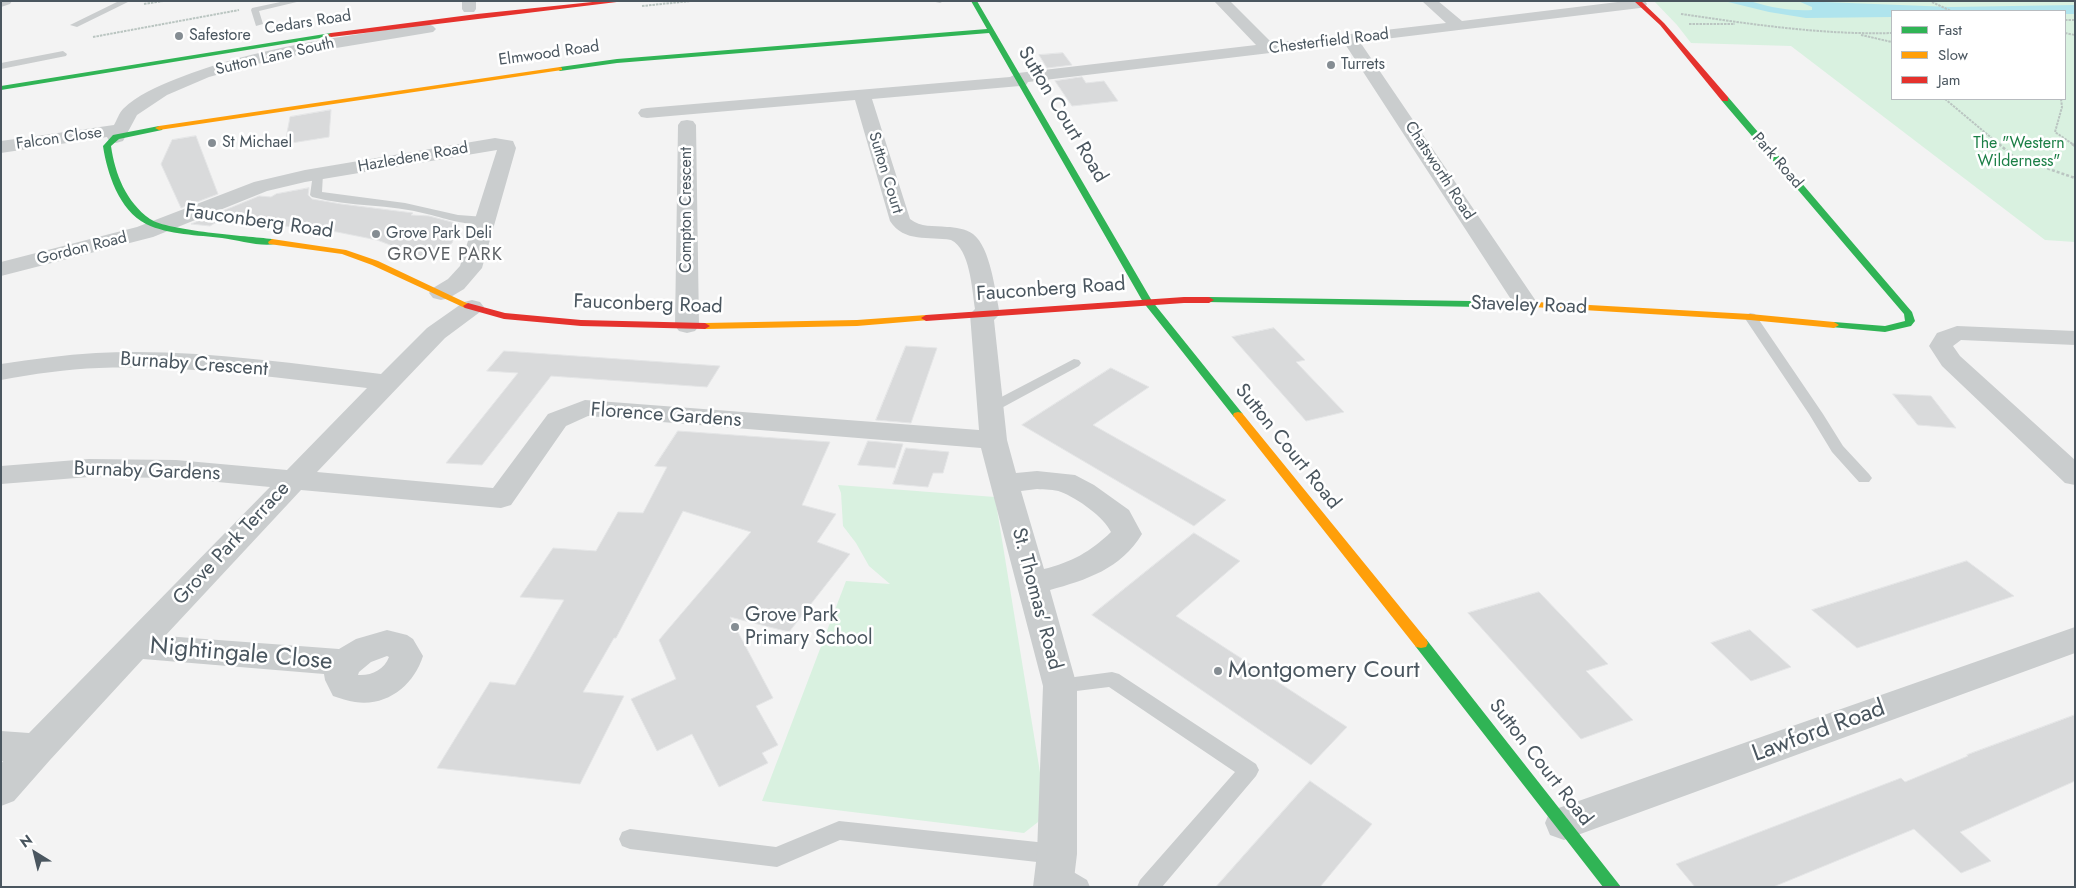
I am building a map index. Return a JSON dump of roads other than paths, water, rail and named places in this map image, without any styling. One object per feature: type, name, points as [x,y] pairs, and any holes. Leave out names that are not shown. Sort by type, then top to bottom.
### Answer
[{"type":"main road","name":"Cedars Road","points":[[1,81],[469,5],[542,1]]},
{"type":"main road","name":"Cedars Road","points":[[1,88],[353,32],[477,16],[622,1]]},
{"type":"main road","name":"Sutton Court Road","points":[[974,1],[1148,302],[1564,823],[1607,885]]},
{"type":"main road","name":"Park Road","points":[[1638,3],[1662,24],[1745,124],[1909,314],[1910,321],[1908,324]]},
{"type":"main road","name":"Elmwood Road","points":[[117,134],[617,61],[990,31]]},
{"type":"main road","name":"Fauconberg Road","points":[[117,134],[107,146],[107,158],[130,205],[148,222],[162,226],[343,252],[375,263],[472,307],[504,316],[581,323],[687,326],[857,323],[1148,302]]},
{"type":"main road","name":"Staveley Road","points":[[1148,302],[1184,300],[1526,304],[1750,317],[1885,328],[1908,324]]},
{"type":"street","points":[[1221,1],[1268,49]]},
{"type":"street","points":[[1428,1],[1458,25]]},
{"type":"street","name":"Chesterfield Road","points":[[647,113],[862,96],[1019,79],[1638,3]]},
{"type":"street","name":"Sutton Lane South","points":[[117,134],[125,118],[140,105],[161,92],[209,71],[282,52],[428,29]]},
{"type":"street","name":"Chatsworth Road","points":[[1350,39],[1526,304]]},
{"type":"street","name":"Sutton Court","points":[[862,96],[900,221],[906,229],[913,232],[948,234],[964,238],[974,250],[985,314]]},
{"type":"street","name":"Compton Crescent","points":[[687,125],[687,326]]},
{"type":"street","name":"Falcon Close","points":[[1,147],[117,134]]},
{"type":"street","name":"Hazledene Road","points":[[162,226],[255,188],[318,174],[502,144],[507,148],[471,268],[456,284],[441,293]]},
{"type":"street","name":"Gordon Road","points":[[1,269],[162,226]]},
{"type":"street","name":"Grove Park Terrace","points":[[1,790],[37,749],[387,382],[436,333],[472,307]]},
{"type":"street","name":"St. Thomas' Road","points":[[985,314],[992,440],[1060,686],[1061,875]]},
{"type":"street","points":[[2075,338],[1957,333],[1946,338],[1941,346],[1951,361],[2075,476]]},
{"type":"street","name":"Burnaby Crescent","points":[[1,372],[64,362],[144,359],[387,382]]},
{"type":"street","name":"Florence Gardens","points":[[292,480],[501,498],[557,420],[585,408],[992,440]]},
{"type":"street","name":"Burnaby Gardens","points":[[1,476],[56,470],[144,468],[176,469],[292,480]]},
{"type":"street","points":[[1005,484],[1037,480],[1065,482],[1084,492],[1119,517],[1127,534],[1107,554],[1078,571],[1032,584]]},
{"type":"street","name":"Lawford Road","points":[[1564,823],[2075,640]]},
{"type":"street","name":"Nightingale Close","points":[[135,646],[346,663]]},
{"type":"street","points":[[1,746],[37,749]]},
{"type":"lane","points":[[74,25],[126,1]]},
{"type":"lane","points":[[258,24],[255,10],[297,1]]},
{"type":"lane","points":[[935,1],[940,1]]},
{"type":"lane","points":[[1,66],[63,54]]},
{"type":"lane","points":[[318,174],[316,195],[420,208],[461,220],[486,220]]},
{"type":"lane","points":[[1750,317],[1816,414],[1837,449],[1864,478]]},
{"type":"lane","points":[[990,408],[1074,363]]},
{"type":"lane","points":[[1060,686],[1112,679],[1249,770],[1148,887]]},
{"type":"lane","points":[[630,839],[777,857],[838,830],[1061,875]]},
{"type":"water","points":[[1724,1],[1750,1],[1782,9],[1804,10],[1812,10],[1812,7],[1798,1],[1951,7],[2075,5],[2075,14],[2066,14],[2066,10],[1891,10],[1891,17],[1806,18],[1769,12]]},
{"type":"place","name":"Safestore","points":[[179,36]]},
{"type":"place","name":"Turrets","points":[[1331,65]]},
{"type":"place","name":"St Michael","points":[[212,143]]},
{"type":"place","name":"Grove Park Deli","points":[[376,234]]},
{"type":"place","name":"Grove Park Primary School","points":[[735,627]]},
{"type":"place","name":"Montgomery Court","points":[[1218,671]]},
{"type":"district","name":"GROVE PARK","points":[[445,256]]},
{"type":"park label","name":"The \"Western Wilderness\"","points":[[2019,153]]}]
